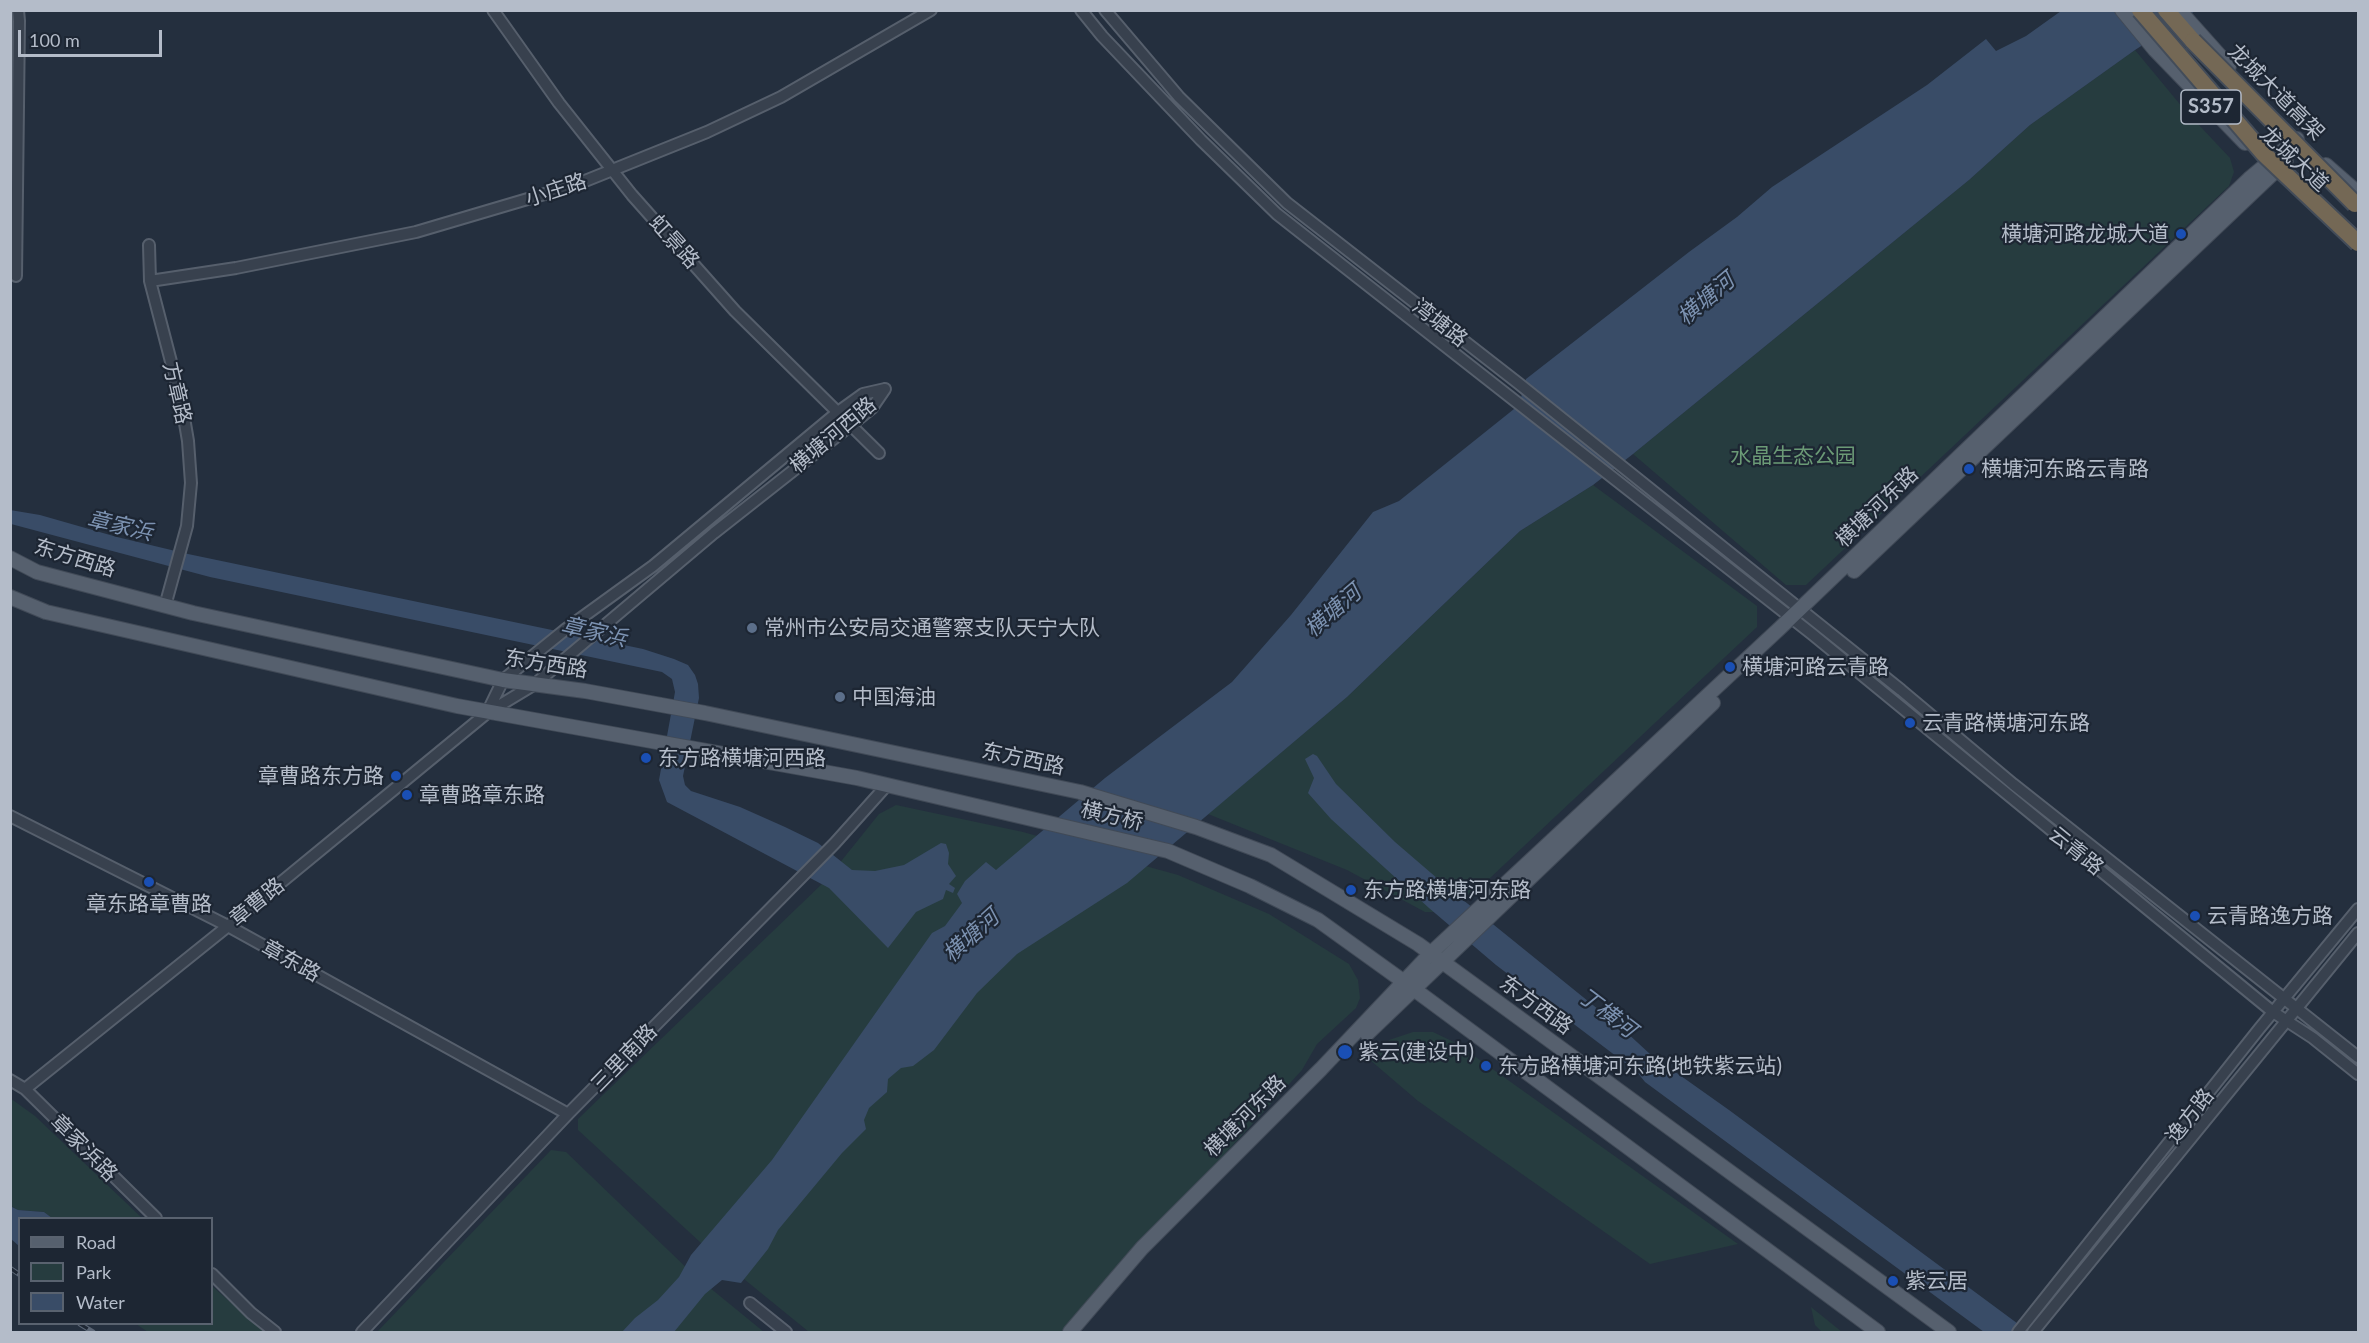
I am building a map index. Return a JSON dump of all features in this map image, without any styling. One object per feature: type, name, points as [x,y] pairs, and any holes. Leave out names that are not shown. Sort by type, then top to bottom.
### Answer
[{"type":"highway","points":[[2140,10],[2264,153],[2358,243]]},
{"type":"highway","name":"龙城大道高架","points":[[2166,10],[2193,41],[2358,203]]},
{"type":"main road","name":"龙城大道","points":[[2122,10],[2156,50],[2269,168],[2358,243]]},
{"type":"main road","name":"龙城大道","points":[[2179,10],[2202,38],[2358,203]]},
{"type":"main road","name":"横塘河东路","points":[[1070,1332],[1142,1248],[1321,1069],[1799,616],[2188,236],[2300,142]]},
{"type":"main road","points":[[2322,213],[2358,252]]},
{"type":"main road","name":"东方西路","points":[[10,558],[37,572],[165,606],[503,680],[705,713],[1080,792]]},
{"type":"main road","points":[[10,597],[46,612],[487,713],[659,741],[887,785]]},
{"type":"main road","name":"横方桥","points":[[887,785],[1168,851],[1250,886],[1318,920],[1409,985]]},
{"type":"main road","name":"横方桥","points":[[1080,792],[1196,827]]},
{"type":"main road","name":"东方西路","points":[[1196,827],[1271,855],[1436,958],[1949,1332]]},
{"type":"main road","name":"横塘河东路","points":[[1079,1332],[1147,1254],[1409,985]]},
{"type":"main road","points":[[1409,985],[1878,1332]]},
{"type":"street","points":[[16,276],[18,10]]},
{"type":"street","name":"虹景路","points":[[493,10],[559,103],[612,170],[735,311],[879,453]]},
{"type":"street","name":"小庄路","points":[[150,281],[236,268],[416,232],[575,185],[707,132],[781,97],[931,10]]},
{"type":"street","points":[[1081,10],[1102,36],[1194,132],[1277,214],[1618,484],[1799,616]]},
{"type":"street","name":"湾塘路","points":[[1105,10],[1179,97],[1287,203],[1629,472],[1799,616]]},
{"type":"street","name":"方章路","points":[[148,245],[150,281],[181,400],[188,441],[190,483],[187,526],[165,606]]},
{"type":"street","name":"横塘河西路","points":[[885,389],[872,408],[714,533],[535,684],[487,713],[503,680],[566,629],[653,566],[838,412],[863,394],[885,389]]},
{"type":"street","name":"云青路","points":[[1799,616],[2358,1057]]},
{"type":"street","name":"云青路","points":[[1799,616],[2273,1012],[2358,1074]]},
{"type":"street","name":"章曹路","points":[[25,1089],[487,713]]},
{"type":"street","name":"三里南路","points":[[362,1332],[568,1114],[835,843],[887,785]]},
{"type":"street","name":"章东路","points":[[10,816],[228,926],[568,1114]]},
{"type":"street","name":"逸方路","points":[[2028,1330],[2273,1012],[2358,909]]},
{"type":"street","name":"逸方路","points":[[2028,1330],[2288,1022],[2358,933]]},
{"type":"street","name":"章家浜路","points":[[10,1080],[25,1089],[155,1217]]},
{"type":"street","points":[[213,1275],[251,1313],[275,1332]]},
{"type":"street","points":[[750,1304],[786,1332]]},
{"type":"green space","name":"水晶生态公园","points":[[2135,50],[2183,108],[2230,158],[2234,172],[2229,186],[1806,585],[1786,585],[1633,454],[1969,180],[2030,125]]},
{"type":"green space","points":[[1593,485],[1757,606],[1757,627],[1490,878],[1455,906],[1443,912],[1425,912],[1347,870],[1208,814],[1347,697],[1520,531]]},
{"type":"green space","points":[[896,805],[1023,832],[1178,875],[1269,914],[1349,964],[1358,980],[1360,998],[1356,1008],[1317,1044],[1302,1070],[1061,1332],[809,1332],[712,1253],[578,1130],[578,1119],[826,880],[879,814]]},
{"type":"green space","points":[[1413,1032],[1433,1032],[1456,1043],[1738,1244],[1650,1264],[1418,1101],[1370,1060],[1389,1040]]},
{"type":"green space","points":[[10,1098],[35,1116],[141,1217],[51,1217],[44,1212],[18,1210],[11,1206]]},
{"type":"green space","points":[[551,1150],[566,1152],[693,1274],[764,1332],[377,1332]]},
{"type":"green space","points":[[213,1287],[264,1332],[148,1332],[138,1325],[213,1325]]},
{"type":"green space","points":[[1811,1307],[1842,1332],[1822,1332],[1815,1325]]},
{"type":"water","name":"横塘河","points":[[2061,11],[2195,11],[2135,50],[2030,125],[1969,180],[1633,454],[1593,485],[1520,531],[1347,697],[1127,883],[1017,954],[977,993],[934,1050],[913,1066],[901,1068],[888,1079],[887,1092],[869,1108],[864,1120],[866,1129],[842,1153],[778,1230],[768,1249],[741,1283],[722,1280],[705,1294],[674,1332],[622,1332],[635,1318],[658,1300],[679,1277],[691,1255],[772,1160],[932,933],[945,926],[962,903],[957,894],[965,881],[986,862],[996,870],[1105,778],[1232,682],[1291,615],[1373,512],[1399,501],[1519,405],[1526,379],[1737,217],[1772,187],[1927,85],[1986,39],[1996,51],[2026,36]]},
{"type":"water","points":[[10,510],[40,515],[188,554],[643,649],[674,659],[688,665],[698,684],[699,698],[683,776],[685,785],[691,791],[740,807],[818,843],[852,870],[875,871],[904,865],[941,843],[946,844],[949,853],[948,864],[956,876],[949,884],[955,888],[953,893],[946,890],[943,899],[916,912],[888,948],[829,888],[667,802],[659,780],[675,692],[672,679],[662,672],[210,577],[11,524]]},
{"type":"water","points":[[1313,754],[1317,756],[1336,784],[1395,842],[1650,1054],[2029,1332],[1984,1332],[1645,1082],[1637,1072],[1496,965],[1331,819],[1308,793],[1314,778],[1305,759]]},
{"type":"water","points":[[10,1206],[18,1210],[44,1212],[51,1217],[18,1217],[18,1245],[11,1239]]},
{"type":"railway","points":[[10,1268],[18,1274]]},
{"type":"railway","points":[[82,1325],[93,1332]]},
{"type":"place","name":"横塘河路龙城大道","points":[[2181,234]]},
{"type":"place","name":"横塘河东路云青路","points":[[1969,469]]},
{"type":"place","name":"常州市公安局交通警察支队天宁大队","points":[[752,628]]},
{"type":"place","name":"横塘河路云青路","points":[[1730,667]]},
{"type":"place","name":"中国海油","points":[[840,697]]},
{"type":"place","name":"云青路横塘河东路","points":[[1910,723]]},
{"type":"place","name":"东方路横塘河西路","points":[[646,758]]},
{"type":"place","name":"章曹路东方路","points":[[396,776]]},
{"type":"place","name":"章曹路章东路","points":[[407,795]]},
{"type":"place","name":"章东路章曹路","points":[[149,882]]},
{"type":"place","name":"东方路横塘河东路","points":[[1351,890]]},
{"type":"place","name":"云青路逸方路","points":[[2195,916]]},
{"type":"place","name":"紫云(建设中)","points":[[1345,1052]]},
{"type":"place","name":"东方路横塘河东路(地铁紫云站)","points":[[1486,1066]]},
{"type":"place","name":"紫云居","points":[[1893,1281]]},
{"type":"water label","name":"章家浜","points":[[120,526]]},
{"type":"water label","name":"章家浜","points":[[594,632]]},
{"type":"water label","name":"丁横河","points":[[1607,1013]]}]
